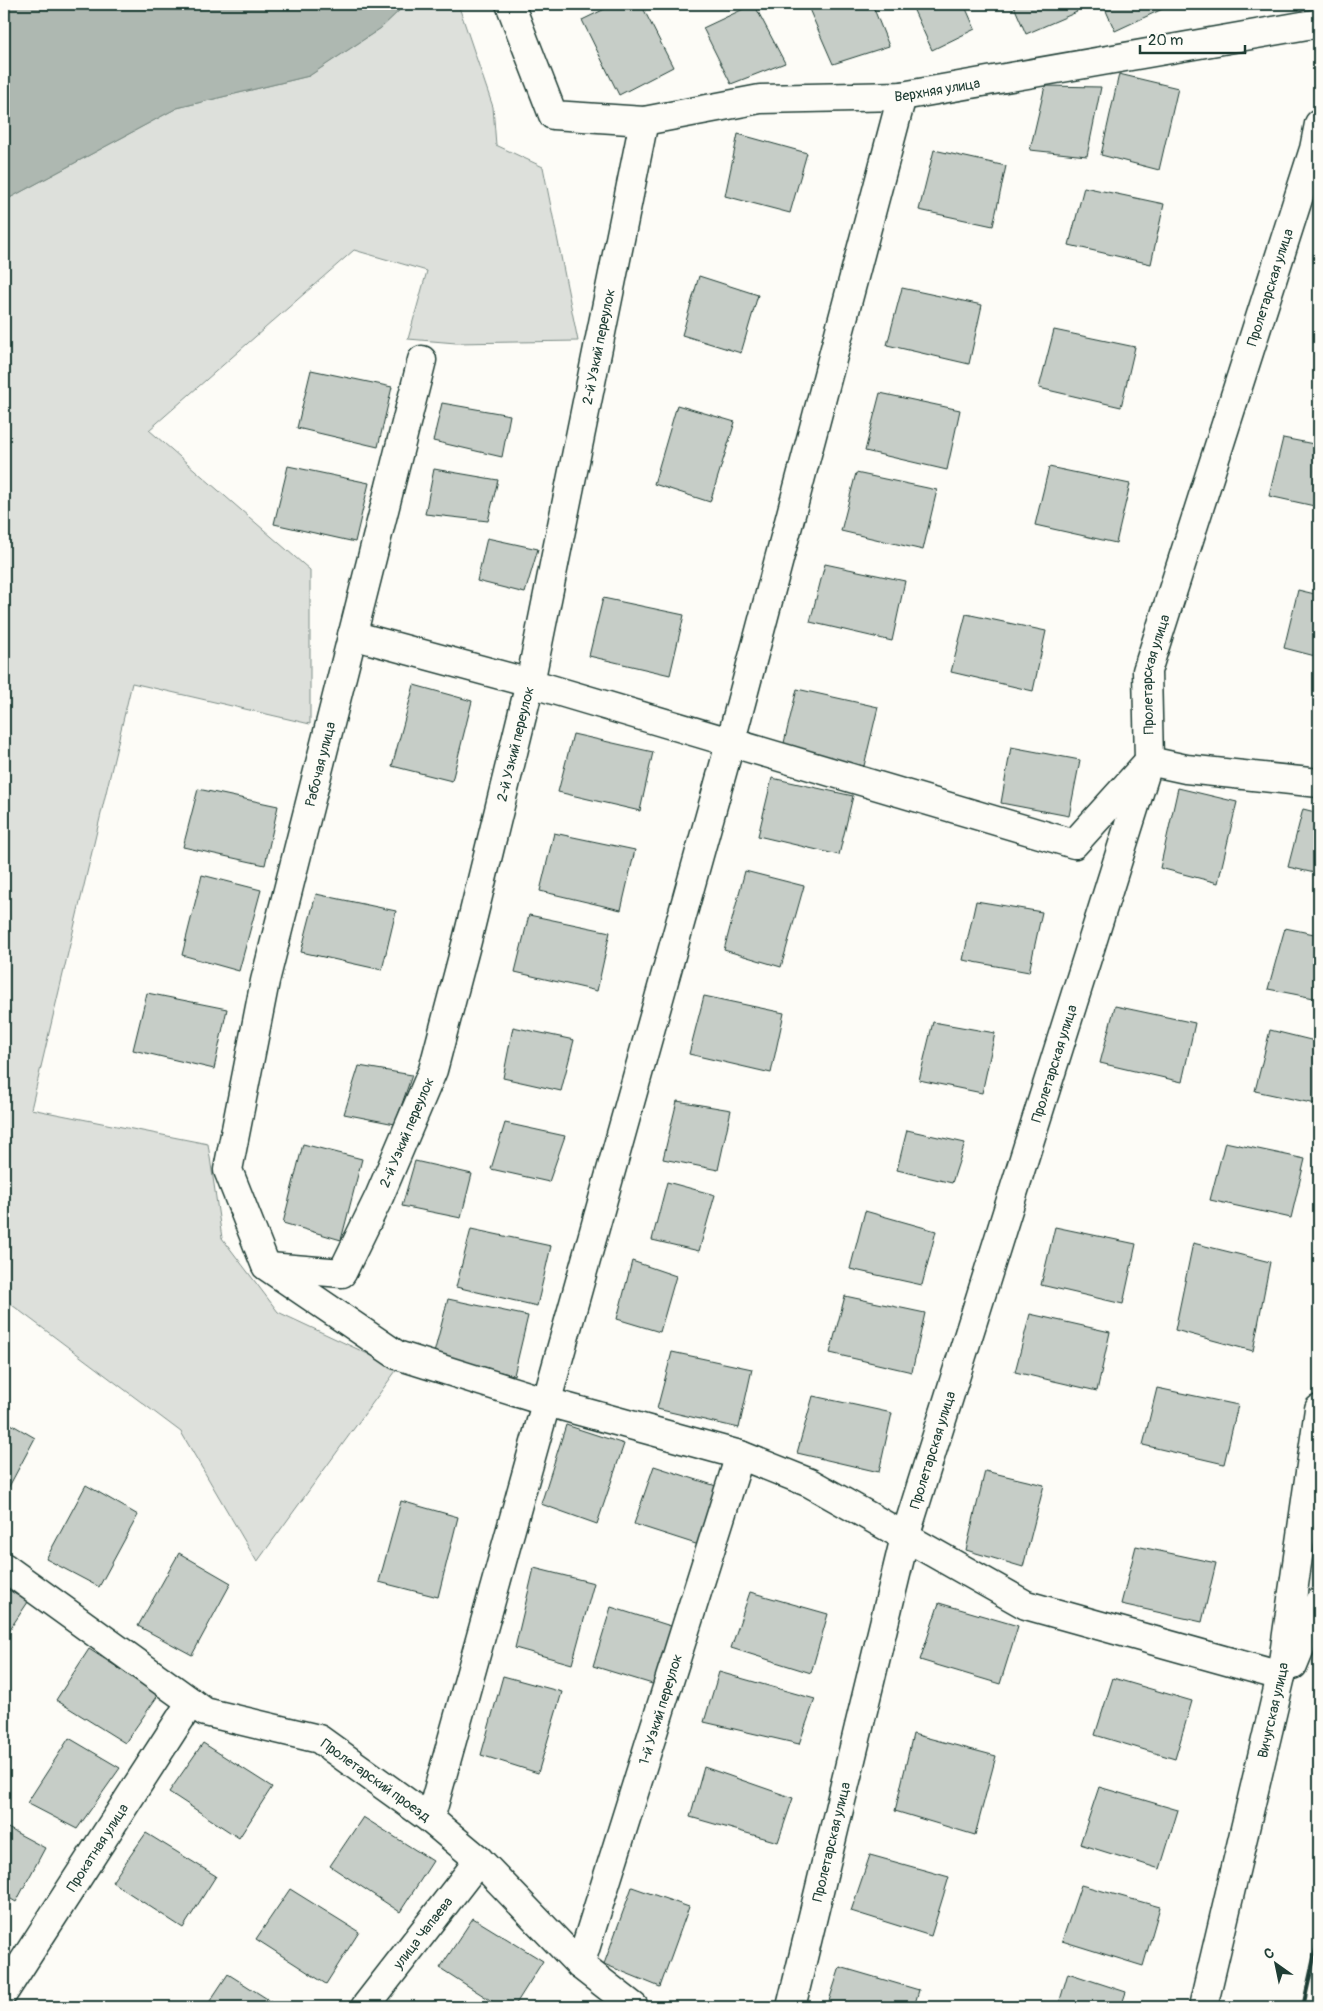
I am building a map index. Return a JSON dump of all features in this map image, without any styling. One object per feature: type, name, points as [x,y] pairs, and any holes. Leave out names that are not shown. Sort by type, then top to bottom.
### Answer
[{"type":"street","name":"Верхняя улица","points":[[510,4],[552,116],[644,121],[760,99],[902,96],[1319,23]]},
{"type":"street","points":[[430,1820],[730,744],[902,96]]},
{"type":"street","name":"2-й Узкий переулок","points":[[266,1266],[342,1273],[379,1197],[432,1070],[467,941],[530,683],[644,121]]},
{"type":"street","name":"Пролетарская улица","points":[[791,2007],[905,1537],[1149,761],[1147,671],[1314,149],[1319,124]]},
{"type":"street","name":"Рабочая улица","points":[[266,1266],[228,1170],[265,981],[422,360]]},
{"type":"street","points":[[352,635],[530,683],[730,744],[1074,844],[1149,761],[1186,769],[1319,783]]},
{"type":"street","points":[[266,1266],[396,1355],[548,1402],[740,1455],[810,1483],[1026,1605],[1281,1676]]},
{"type":"street","name":"Вичугская улица","points":[[1203,2007],[1281,1676],[1319,1409]]},
{"type":"street","name":"1-й Узкий переулок","points":[[580,1965],[740,1455]]},
{"type":"street","name":"Пролетарский проезд","points":[[4,1566],[205,1712],[319,1739],[430,1820],[479,1860],[580,1965],[634,2007]]},
{"type":"street","points":[[1271,1718],[1319,1602]]},
{"type":"street","name":"Прокатная улица","points":[[4,1992],[191,1702]]},
{"type":"street","name":"улица Чапаева","points":[[366,2007],[479,1860]]},
{"type":"shaded area","points":[[4,4],[406,4],[381,28],[309,76],[177,108],[4,201]]},
{"type":"shaded area","points":[[406,4],[458,4],[493,107],[496,145],[543,167],[578,341],[456,343],[408,339],[427,271],[354,250],[149,430],[310,570],[310,724],[132,683],[31,1109],[208,1144],[222,1238],[278,1312],[398,1368],[257,1562],[181,1432],[4,1299],[4,201],[177,108],[309,76],[381,28]]},
{"type":"building","points":[[615,4],[641,4],[673,67],[619,95],[582,20]]},
{"type":"building","points":[[754,4],[785,63],[731,84],[703,28]]},
{"type":"building","points":[[827,4],[872,4],[889,46],[833,64],[809,9]]},
{"type":"building","points":[[911,4],[964,4],[975,29],[932,50]]},
{"type":"building","points":[[1013,4],[1073,4],[1077,12],[1026,34]]},
{"type":"building","points":[[1103,4],[1170,4],[1171,5],[1115,31]]},
{"type":"building","points":[[1119,74],[1178,88],[1159,170],[1101,155]]},
{"type":"building","points":[[1045,86],[1101,87],[1087,156],[1030,150]]},
{"type":"building","points":[[738,134],[807,153],[790,213],[725,196]]},
{"type":"building","points":[[934,150],[1006,166],[993,226],[919,210]]},
{"type":"building","points":[[1084,187],[1164,204],[1151,264],[1069,245]]},
{"type":"building","points":[[699,276],[758,295],[741,353],[682,335]]},
{"type":"building","points":[[902,288],[982,305],[969,364],[887,345]]},
{"type":"building","points":[[1054,330],[1135,347],[1121,407],[1039,388]]},
{"type":"building","points":[[311,370],[392,387],[378,447],[297,428]]},
{"type":"building","points":[[880,393],[960,410],[947,470],[865,451]]},
{"type":"building","points":[[442,403],[510,415],[502,457],[433,441]]},
{"type":"building","points":[[677,405],[735,422],[710,502],[654,484]]},
{"type":"building","points":[[1283,438],[1319,445],[1319,507],[1269,496]]},
{"type":"building","points":[[288,466],[369,483],[355,542],[274,524]]},
{"type":"building","points":[[1049,467],[1130,484],[1116,543],[1035,525]]},
{"type":"building","points":[[434,469],[498,480],[488,521],[425,514]]},
{"type":"building","points":[[856,473],[937,490],[923,550],[841,531]]},
{"type":"building","points":[[487,538],[538,549],[525,593],[477,581]]},
{"type":"building","points":[[825,564],[905,581],[892,641],[810,622]]},
{"type":"building","points":[[1298,590],[1319,595],[1319,657],[1284,648]]},
{"type":"building","points":[[603,598],[684,615],[670,675],[589,656]]},
{"type":"building","points":[[966,614],[1046,631],[1033,691],[951,672]]},
{"type":"building","points":[[414,685],[472,701],[452,781],[392,766]]},
{"type":"building","points":[[797,689],[878,707],[864,766],[783,747]]},
{"type":"building","points":[[573,734],[653,752],[640,811],[558,792]]},
{"type":"building","points":[[1011,747],[1080,760],[1069,816],[1001,803]]},
{"type":"building","points":[[772,778],[853,796],[839,855],[758,836]]},
{"type":"building","points":[[1178,788],[1237,802],[1218,883],[1160,868]]},
{"type":"building","points":[[198,789],[278,806],[265,865],[183,847]]},
{"type":"building","points":[[1303,809],[1319,813],[1319,874],[1288,867]]},
{"type":"building","points":[[554,833],[635,850],[621,910],[540,891]]},
{"type":"building","points":[[745,871],[804,886],[781,967],[724,950]]},
{"type":"building","points":[[202,875],[261,890],[239,971],[182,955]]},
{"type":"building","points":[[316,894],[396,911],[382,970],[301,952]]},
{"type":"building","points":[[976,901],[1042,912],[1029,972],[963,960]]},
{"type":"building","points":[[529,915],[610,932],[597,991],[515,972]]},
{"type":"building","points":[[1285,928],[1319,935],[1319,999],[1268,989]]},
{"type":"building","points":[[147,993],[227,1009],[214,1069],[133,1050]]},
{"type":"building","points":[[704,996],[784,1013],[771,1073],[689,1054]]},
{"type":"building","points":[[1115,1006],[1195,1023],[1182,1082],[1100,1063]]},
{"type":"building","points":[[933,1022],[995,1033],[982,1093],[919,1080]]},
{"type":"building","points":[[513,1027],[574,1040],[561,1091],[503,1078]]},
{"type":"building","points":[[1270,1030],[1319,1042],[1319,1091],[1316,1104],[1255,1091]]},
{"type":"building","points":[[359,1066],[412,1075],[395,1124],[344,1114]]},
{"type":"building","points":[[677,1101],[731,1110],[718,1170],[663,1159]]},
{"type":"building","points":[[505,1123],[565,1136],[549,1182],[491,1169]]},
{"type":"building","points":[[907,1130],[965,1143],[952,1183],[897,1170]]},
{"type":"building","points":[[1225,1142],[1305,1159],[1291,1218],[1210,1200]]},
{"type":"building","points":[[303,1144],[362,1159],[341,1240],[283,1223]]},
{"type":"building","points":[[415,1161],[472,1174],[461,1218],[402,1206]]},
{"type":"building","points":[[667,1182],[715,1195],[699,1251],[652,1240]]},
{"type":"building","points":[[865,1211],[936,1231],[922,1285],[850,1269]]},
{"type":"building","points":[[1055,1227],[1136,1244],[1123,1304],[1041,1285]]},
{"type":"building","points":[[471,1229],[551,1246],[537,1306],[456,1287]]},
{"type":"building","points":[[1193,1243],[1270,1262],[1253,1351],[1175,1330]]},
{"type":"building","points":[[632,1261],[676,1276],[660,1332],[617,1319]]},
{"type":"building","points":[[845,1296],[925,1313],[912,1372],[830,1353]]},
{"type":"building","points":[[448,1299],[528,1316],[514,1375],[433,1357]]},
{"type":"building","points":[[1030,1314],[1110,1332],[1097,1391],[1015,1372]]},
{"type":"building","points":[[672,1352],[752,1369],[739,1428],[657,1409]]},
{"type":"building","points":[[1157,1388],[1238,1405],[1224,1464],[1143,1445]]},
{"type":"building","points":[[813,1396],[892,1413],[879,1472],[797,1453]]},
{"type":"building","points":[[4,1420],[35,1438],[4,1496]]},
{"type":"building","points":[[566,1425],[624,1444],[597,1524],[541,1504]]},
{"type":"building","points":[[654,1466],[716,1486],[699,1545],[634,1524]]},
{"type":"building","points":[[985,1471],[1044,1485],[1023,1567],[966,1550]]},
{"type":"building","points":[[86,1485],[138,1515],[99,1587],[46,1559]]},
{"type":"building","points":[[401,1501],[458,1517],[438,1597],[379,1582]]},
{"type":"building","points":[[1136,1546],[1216,1563],[1202,1622],[1121,1604]]},
{"type":"building","points":[[179,1553],[231,1583],[192,1655],[138,1626]]},
{"type":"building","points":[[534,1568],[594,1583],[572,1664],[515,1648]]},
{"type":"building","points":[[4,1587],[28,1602],[4,1638]]},
{"type":"building","points":[[750,1592],[828,1614],[811,1673],[731,1648]]},
{"type":"building","points":[[939,1603],[1018,1626],[1000,1684],[920,1660]]},
{"type":"building","points":[[611,1607],[677,1628],[659,1686],[593,1666]]},
{"type":"building","points":[[89,1649],[159,1694],[125,1743],[56,1700]]},
{"type":"building","points":[[719,1672],[815,1699],[799,1744],[704,1722]]},
{"type":"building","points":[[503,1676],[562,1692],[538,1773],[481,1755]]},
{"type":"building","points":[[1113,1678],[1192,1701],[1175,1759],[1095,1735]]},
{"type":"building","points":[[913,1734],[996,1756],[975,1835],[895,1811]]},
{"type":"building","points":[[69,1738],[120,1768],[77,1829],[27,1803]]},
{"type":"building","points":[[203,1743],[272,1787],[239,1838],[169,1792]]},
{"type":"building","points":[[704,1767],[793,1798],[778,1842],[690,1817]]},
{"type":"building","points":[[1099,1787],[1178,1810],[1160,1869],[1080,1844]]},
{"type":"building","points":[[363,1817],[433,1861],[400,1912],[330,1866]]},
{"type":"building","points":[[4,1826],[45,1848],[16,1902],[4,1895]]},
{"type":"building","points":[[146,1833],[216,1876],[183,1928],[112,1882]]},
{"type":"building","points":[[870,1855],[949,1877],[931,1936],[851,1911]]},
{"type":"building","points":[[1081,1885],[1160,1907],[1143,1966],[1062,1941]]},
{"type":"building","points":[[632,1887],[689,1907],[660,1987],[604,1964]]},
{"type":"building","points":[[290,1889],[359,1932],[326,1984],[256,1939]]},
{"type":"building","points":[[473,1918],[543,1961],[514,2007],[501,2007],[440,1968]]},
{"type":"building","points":[[840,1967],[919,1990],[914,2007],[827,2007]]},
{"type":"building","points":[[1068,1973],[1126,1992],[1121,2007],[1058,2007]]},
{"type":"building","points":[[228,1974],[280,2007],[206,2007]]},
{"type":"railway","points":[[1303,2007],[1319,1935]]}]
